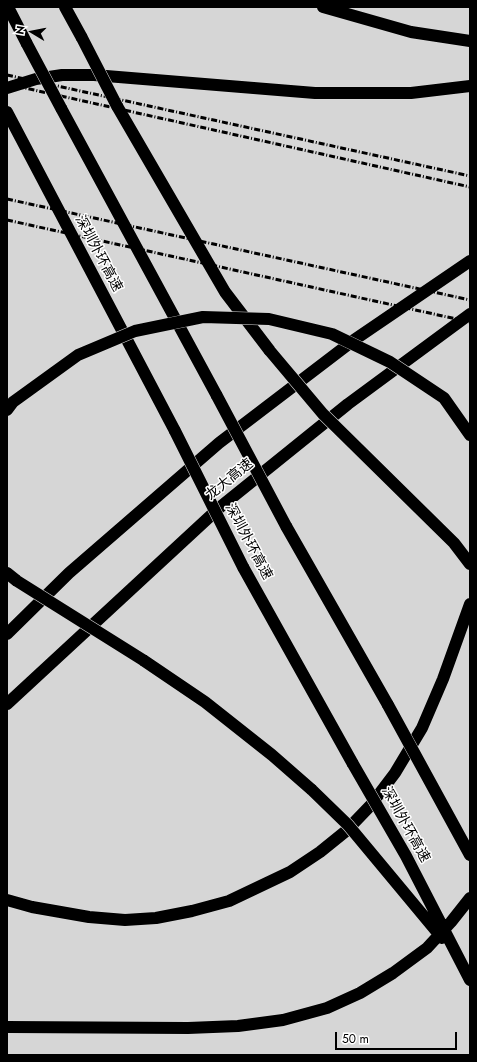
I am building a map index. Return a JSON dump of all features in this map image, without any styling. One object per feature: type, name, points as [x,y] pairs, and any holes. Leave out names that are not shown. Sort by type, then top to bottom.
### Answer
[{"type":"highway","points":[[8,7],[286,526],[388,705],[470,855]]},
{"type":"highway","points":[[65,7],[117,106],[225,292],[270,351],[323,414],[454,543],[470,564]]},
{"type":"highway","points":[[323,7],[404,30],[464,41]]},
{"type":"highway","points":[[7,88],[36,79],[62,74],[94,75],[315,93],[411,93],[464,87]]},
{"type":"highway","name":"深圳外环高速","points":[[7,112],[174,431],[243,567],[406,856],[470,980]]},
{"type":"highway","points":[[7,634],[69,573],[219,443],[354,340],[470,261]]},
{"type":"highway","name":"龙大高速","points":[[7,704],[219,508],[348,404],[470,314]]},
{"type":"highway","points":[[7,410],[13,402],[78,355],[135,331],[203,317],[269,319],[332,334],[390,362],[444,398],[470,436]]},
{"type":"highway","points":[[7,573],[143,660],[205,702],[272,755],[312,790],[364,843],[460,961]]},
{"type":"highway","points":[[7,900],[32,908],[89,917],[125,920],[156,918],[192,911],[229,901],[290,872],[320,852],[346,830],[370,806],[395,773],[422,728],[443,679],[470,604]]},
{"type":"highway","points":[[7,1027],[188,1028],[238,1026],[283,1020],[327,1008],[360,993],[393,973],[427,948],[451,922],[470,898]]},
{"type":"shaded area","points":[[7,7],[470,7],[470,1055],[7,1055]]},
{"type":"railway","points":[[7,75],[470,176]]},
{"type":"railway","points":[[7,84],[470,187]]},
{"type":"railway","points":[[7,199],[470,300]]},
{"type":"railway","points":[[7,220],[470,322]]}]
